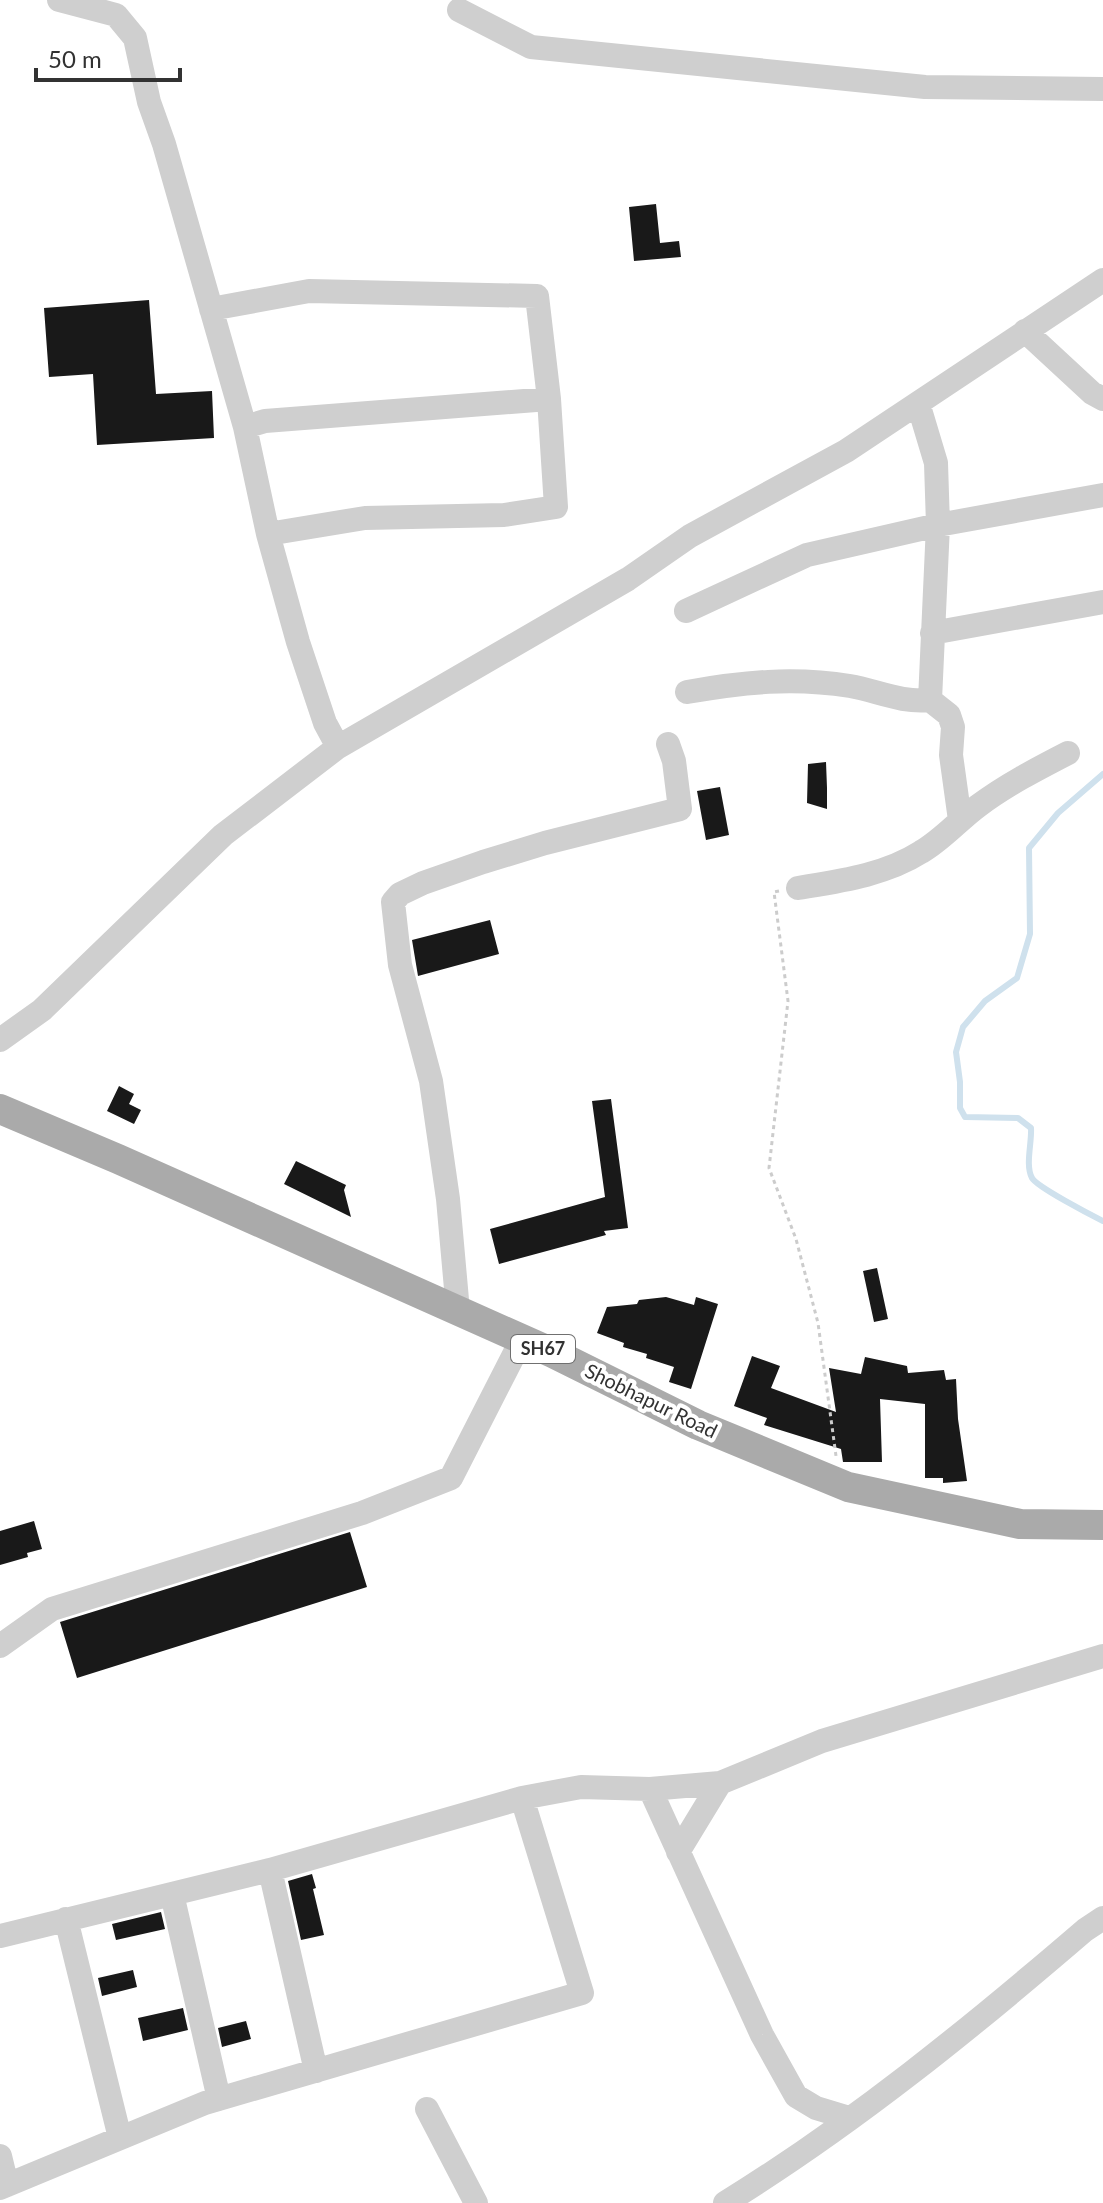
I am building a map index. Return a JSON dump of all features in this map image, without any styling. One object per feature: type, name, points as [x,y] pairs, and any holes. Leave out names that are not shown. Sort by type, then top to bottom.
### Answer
[{"type":"main road","name":"Shobhapur Road","points":[[0,1109],[522,1339],[698,1425],[840,1484],[1020,1524],[1103,1525]]},
{"type":"street","points":[[59,0],[116,15],[135,38],[149,102],[164,144],[245,427],[268,534],[298,642],[325,723],[338,747]]},
{"type":"street","points":[[459,10],[531,47],[925,87],[1103,89]]},
{"type":"street","points":[[0,1040],[42,1010],[223,835],[338,747],[628,579],[690,536],[846,451],[1103,280]]},
{"type":"street","points":[[211,309],[309,291],[537,296],[549,399],[556,507],[504,515],[365,518],[268,534]]},
{"type":"street","points":[[1025,331],[1092,393],[1103,399]]},
{"type":"street","points":[[245,427],[265,421],[549,399]]},
{"type":"street","points":[[918,403],[936,463],[938,525],[930,700]]},
{"type":"street","points":[[686,611],[807,555],[938,525],[1103,495]]},
{"type":"street","points":[[932,633],[1103,602]]},
{"type":"street","points":[[687,692],[743,682],[780,680],[851,686],[912,702],[930,700],[949,715],[953,727],[951,755],[960,820]]},
{"type":"street","points":[[458,1311],[448,1199],[431,1081],[400,965],[393,902],[400,894],[423,883],[483,862],[680,809],[674,761],[668,744]]},
{"type":"street","points":[[798,888],[851,879],[922,852],[960,820],[1018,779],[1068,753]]},
{"type":"street","points":[[1,1642],[52,1609],[362,1513],[451,1478],[522,1339]]},
{"type":"street","points":[[0,1936],[270,1870],[522,1798],[581,1787],[650,1789],[720,1783],[822,1741],[1103,1656]]},
{"type":"street","points":[[678,1852],[720,1783]]},
{"type":"street","points":[[650,1789],[762,2035],[796,2096],[816,2108],[849,2118]]},
{"type":"street","points":[[0,2156],[4,2187],[219,2099],[582,1993],[522,1798]]},
{"type":"street","points":[[270,1870],[316,2071]]},
{"type":"street","points":[[172,1894],[219,2099]]},
{"type":"street","points":[[725,2203],[783,2167],[980,2020],[1103,1918]]},
{"type":"street","points":[[66,1919],[120,2138]]},
{"type":"street","points":[[427,2109],[476,2203]]},
{"type":"path","points":[[798,888],[774,892],[788,1001],[769,1168],[796,1239],[818,1323],[840,1484]]},
{"type":"building","points":[[656,204],[660,243],[679,241],[681,257],[634,261],[629,207]]},
{"type":"building","points":[[149,300],[156,394],[212,391],[214,438],[97,445],[93,374],[49,377],[44,308]]},
{"type":"building","points":[[826,762],[827,809],[807,803],[808,764]]},
{"type":"building","points":[[720,787],[729,835],[706,840],[697,791]]},
{"type":"building","points":[[490,920],[499,954],[418,976],[412,940]]},
{"type":"building","points":[[119,1086],[134,1094],[129,1104],[141,1110],[134,1124],[107,1111]]},
{"type":"building","points":[[611,1099],[628,1228],[604,1231],[606,1235],[499,1264],[490,1229],[605,1197],[592,1101]]},
{"type":"building","points":[[296,1161],[346,1185],[344,1190],[351,1217],[284,1184]]},
{"type":"building","points":[[877,1268],[888,1319],[874,1322],[863,1271]]},
{"type":"building","points":[[666,1297],[694,1305],[696,1297],[718,1304],[691,1389],[669,1382],[674,1367],[646,1358],[647,1354],[623,1347],[624,1343],[597,1333],[607,1307]]},
{"type":"building","points":[[752,1356],[780,1366],[771,1388],[836,1412],[829,1368],[861,1374],[865,1357],[907,1366],[908,1373],[944,1370],[946,1380],[956,1379],[967,1481],[943,1483],[943,1478],[925,1478],[925,1404],[880,1399],[882,1462],[843,1462],[841,1449],[764,1425],[767,1418],[734,1406]]},
{"type":"building","points":[[34,1521],[42,1549],[27,1553],[28,1557],[0,1565],[0,1531]]},
{"type":"building","points":[[350,1532],[367,1587],[77,1678],[60,1622]]},
{"type":"building","points":[[312,1874],[324,1935],[301,1940],[288,1881]]},
{"type":"building","points":[[161,1912],[165,1929],[116,1940],[112,1924]]},
{"type":"building","points":[[133,1970],[137,1987],[102,1996],[98,1978]]},
{"type":"building","points":[[183,2008],[188,2030],[143,2041],[138,2018]]},
{"type":"building","points":[[246,2021],[251,2039],[222,2047],[218,2028]]},
{"type":"waterway","points":[[1103,774],[1058,813],[1029,848],[1030,934],[1017,978],[985,1001],[963,1027],[956,1052],[960,1108],[965,1117],[1018,1118],[1031,1128],[1029,1160],[1032,1178],[1053,1194],[1103,1221]]}]
